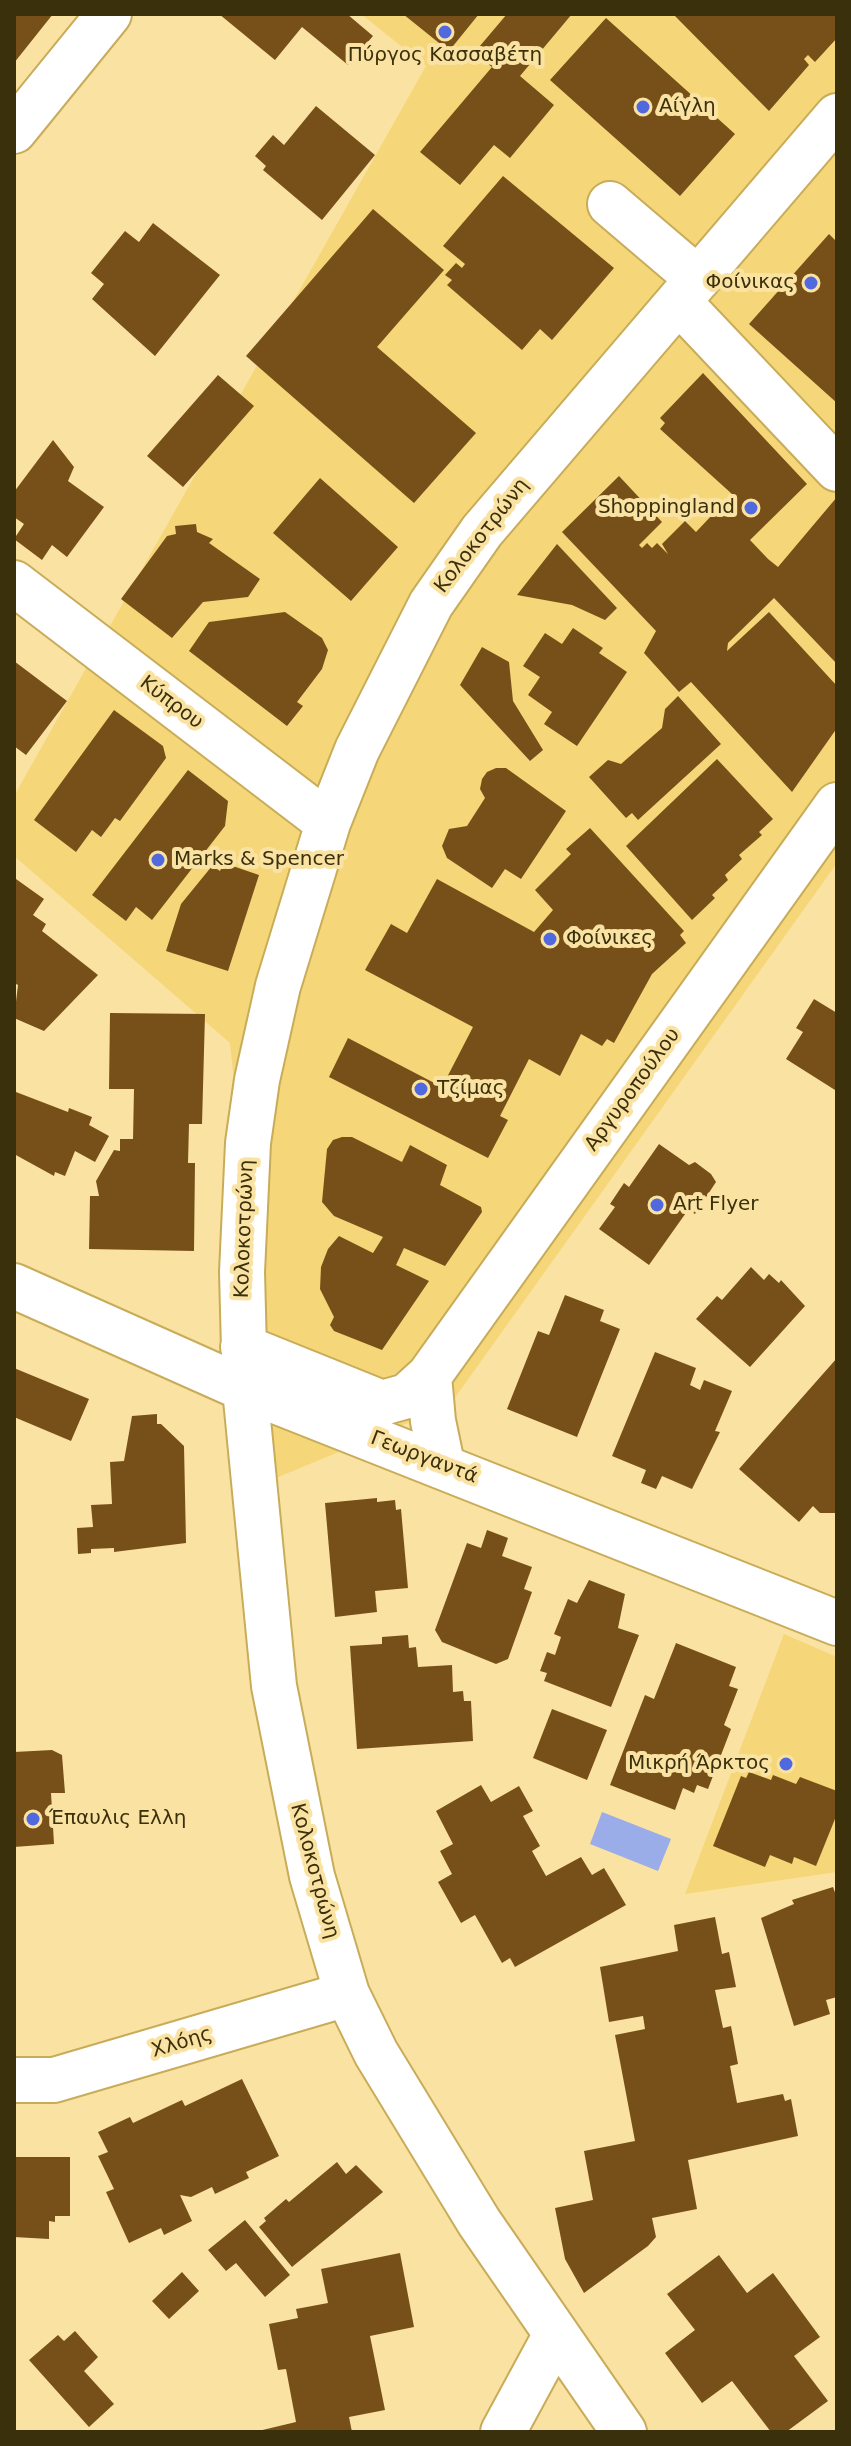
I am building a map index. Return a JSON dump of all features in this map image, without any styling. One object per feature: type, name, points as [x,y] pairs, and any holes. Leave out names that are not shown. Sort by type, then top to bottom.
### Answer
[{"type":"street","points":[[14,131],[109,14]]},
{"type":"street","name":"Κολοκοτρώνη","points":[[624,2432],[555,2336],[430,2145],[376,2053],[347,1994],[312,1876],[274,1686],[244,1368],[242,1272],[248,1143],[257,1080],[278,986],[328,823],[357,750],[404,655],[458,562],[837,116]]},
{"type":"street","points":[[610,204],[688,290],[837,469]]},
{"type":"street","name":"Κύπρου","points":[[14,583],[328,823]]},
{"type":"street","name":"Αργυροπούλου","points":[[244,1368],[382,1403],[407,1396],[429,1376],[837,805]]},
{"type":"street","name":"Γεωργαντά","points":[[14,1286],[244,1368],[442,1464],[834,1615]]},
{"type":"street","points":[[429,1376],[442,1464]]},
{"type":"street","name":"Χλόης","points":[[14,2080],[54,2080],[347,1994]]},
{"type":"street","points":[[503,2432],[555,2336]]},
{"type":"shaded area","points":[[361,14],[837,14],[837,863],[449,1406],[276,1478],[230,1043],[14,856],[14,796],[426,66]]},
{"type":"shaded area","name":"Μικρή Άρκτος","points":[[784,1634],[837,1657],[837,1872],[685,1894]]},
{"type":"water","points":[[602,1812],[671,1839],[658,1871],[590,1844]]},
{"type":"building","points":[[14,14],[53,14],[14,63]]},
{"type":"building","points":[[219,14],[347,14],[373,36],[348,65],[302,27],[275,60]]},
{"type":"building","name":"Πύργος Κασσαβέτη","points":[[403,14],[479,14],[449,51]]},
{"type":"building","points":[[507,14],[572,14],[520,76],[554,105],[510,158],[494,145],[460,185],[420,152],[492,67],[474,53]]},
{"type":"building","points":[[673,14],[837,14],[837,38],[815,62],[808,55],[804,59],[809,65],[769,111]]},
{"type":"building","name":"Αίγλη","points":[[606,18],[735,134],[680,196],[550,80]]},
{"type":"building","points":[[316,106],[375,155],[322,220],[263,170],[266,166],[255,156],[273,135],[284,145]]},
{"type":"building","points":[[503,176],[614,268],[552,340],[540,329],[522,350],[447,285],[452,280],[445,275],[456,263],[462,268],[465,264],[443,246]]},
{"type":"building","points":[[373,209],[444,270],[377,347],[476,433],[414,503],[246,356]]},
{"type":"building","points":[[153,223],[220,275],[155,356],[92,299],[104,284],[91,273],[125,231],[139,242]]},
{"type":"building","name":"Φοίνικας","points":[[829,234],[837,242],[837,403],[749,324]]},
{"type":"building","points":[[703,373],[807,484],[750,540],[768,559],[778,567],[837,497],[837,664],[774,598],[728,643],[727,651],[769,612],[837,686],[837,728],[792,792],[691,682],[679,692],[644,653],[656,631],[562,532],[619,476],[662,522],[639,545],[642,548],[647,543],[652,548],[657,543],[668,554],[662,544],[685,521],[696,532],[732,494],[660,429],[665,423],[660,418]]},
{"type":"building","points":[[218,375],[254,406],[183,487],[147,456]]},
{"type":"building","points":[[53,440],[74,467],[68,481],[104,507],[67,557],[52,545],[42,560],[14,539],[24,524],[14,517],[14,492]]},
{"type":"building","points":[[320,478],[398,547],[351,601],[273,533]]},
{"type":"building","points":[[196,524],[197,532],[213,539],[209,543],[260,579],[248,597],[203,602],[172,638],[121,599],[167,536],[176,534],[175,526]]},
{"type":"building","points":[[557,544],[617,608],[605,620],[572,605],[517,595]]},
{"type":"building","points":[[285,612],[322,638],[328,650],[322,669],[297,702],[303,706],[287,726],[189,651],[209,622]]},
{"type":"building","points":[[573,628],[603,648],[599,653],[627,672],[577,746],[544,724],[552,712],[528,695],[540,677],[523,666],[545,633],[562,644]]},
{"type":"building","points":[[482,647],[509,662],[513,701],[543,750],[530,761],[460,685]]},
{"type":"building","points":[[14,661],[67,701],[26,755],[14,746]]},
{"type":"building","points":[[678,696],[721,744],[638,820],[632,813],[626,818],[589,777],[608,760],[621,764],[662,728],[665,709]]},
{"type":"building","points":[[114,710],[163,746],[166,758],[120,821],[115,818],[101,837],[92,830],[76,852],[34,820]]},
{"type":"building","points":[[717,759],[773,819],[759,832],[762,835],[739,855],[742,859],[725,875],[728,880],[712,895],[715,898],[692,920],[626,846]]},
{"type":"building","points":[[506,768],[566,811],[521,879],[505,869],[492,888],[447,858],[442,846],[449,829],[467,826],[485,798],[480,789],[482,779],[487,772]]},
{"type":"building","name":"Marks & Spencer","points":[[188,770],[228,801],[225,826],[152,920],[136,907],[126,921],[92,895]]},
{"type":"building","points":[[590,828],[684,931],[680,935],[686,943],[652,974],[614,1043],[607,1039],[602,1046],[581,1034],[560,1076],[529,1059],[500,1116],[508,1120],[488,1158],[329,1077],[348,1038],[442,1087],[473,1027],[365,970],[391,924],[407,933],[437,879],[534,932],[553,910],[535,890],[571,854],[566,849]]},
{"type":"building","points":[[224,863],[259,875],[228,971],[166,951],[181,904],[212,866],[220,871]]},
{"type":"building","points":[[16,879],[44,899],[33,915],[46,924],[42,931],[98,975],[44,1031],[14,1018],[18,985],[14,983]]},
{"type":"building","points":[[814,999],[837,1013],[835,1090],[786,1059],[803,1032],[796,1028]]},
{"type":"building","points":[[110,1013],[205,1014],[202,1124],[189,1124],[188,1163],[195,1163],[194,1251],[89,1249],[90,1196],[99,1196],[96,1181],[114,1150],[120,1151],[120,1139],[133,1139],[134,1089],[109,1089]]},
{"type":"building","points":[[16,1092],[68,1112],[69,1108],[92,1117],[89,1125],[109,1136],[95,1162],[75,1151],[65,1176],[55,1172],[54,1176],[14,1154]]},
{"type":"building","points":[[352,1137],[402,1162],[410,1145],[447,1165],[440,1185],[481,1207],[482,1212],[445,1266],[404,1248],[396,1265],[429,1281],[382,1350],[334,1331],[330,1325],[334,1317],[320,1289],[321,1267],[328,1249],[339,1236],[373,1253],[383,1237],[334,1216],[322,1202],[327,1149],[333,1140]]},
{"type":"building","name":"Art Flyer","points":[[659,1144],[689,1165],[695,1162],[716,1182],[695,1214],[688,1210],[649,1265],[599,1229],[615,1207],[610,1204],[624,1183],[629,1187]]},
{"type":"building","points":[[751,1267],[764,1280],[769,1274],[779,1283],[781,1280],[805,1306],[750,1367],[696,1319],[717,1296],[722,1300]]},
{"type":"building","points":[[565,1295],[604,1310],[600,1321],[620,1329],[577,1437],[507,1409],[538,1331],[549,1335]]},
{"type":"building","points":[[655,1352],[696,1368],[690,1385],[700,1390],[704,1380],[732,1391],[715,1431],[720,1432],[692,1489],[662,1476],[656,1489],[641,1483],[646,1470],[612,1456]]},
{"type":"building","points":[[837,1358],[837,1513],[820,1513],[813,1506],[799,1522],[739,1469]]},
{"type":"building","points":[[14,1368],[89,1399],[71,1441],[14,1417]]},
{"type":"building","points":[[157,1414],[157,1424],[161,1424],[184,1446],[186,1543],[114,1552],[114,1548],[91,1549],[91,1553],[78,1554],[77,1528],[93,1527],[91,1505],[112,1504],[110,1462],[124,1461],[132,1416]]},
{"type":"building","points":[[377,1498],[377,1502],[395,1500],[396,1510],[401,1509],[408,1588],[375,1591],[377,1612],[335,1617],[325,1503]]},
{"type":"building","points":[[487,1530],[508,1538],[502,1556],[532,1567],[524,1589],[532,1592],[508,1659],[496,1664],[442,1642],[435,1630],[467,1543],[481,1548]]},
{"type":"building","points":[[589,1580],[625,1594],[618,1628],[639,1635],[611,1707],[544,1681],[547,1673],[540,1671],[547,1652],[555,1655],[561,1637],[554,1634],[568,1599],[577,1603]]},
{"type":"building","points":[[408,1635],[409,1648],[416,1647],[418,1667],[452,1665],[453,1692],[463,1691],[464,1701],[471,1701],[473,1741],[357,1749],[350,1646],[382,1644],[382,1637]]},
{"type":"building","points":[[676,1643],[736,1667],[729,1686],[738,1689],[724,1725],[731,1729],[708,1789],[697,1785],[694,1793],[683,1788],[675,1810],[610,1785],[645,1695],[654,1699]]},
{"type":"building","points":[[552,1709],[607,1730],[587,1780],[533,1758]]},
{"type":"building","name":"Έπαυλις Ελλη","points":[[52,1750],[62,1755],[65,1793],[51,1793],[54,1844],[14,1847],[14,1752]]},
{"type":"building","points":[[749,1772],[771,1780],[773,1775],[796,1784],[800,1777],[837,1791],[837,1814],[816,1866],[794,1857],[792,1864],[770,1855],[765,1867],[713,1846],[741,1776],[746,1778]]},
{"type":"building","points":[[481,1785],[491,1802],[519,1786],[533,1811],[523,1816],[540,1846],[532,1851],[546,1876],[581,1857],[592,1875],[604,1868],[626,1905],[515,1967],[510,1958],[502,1963],[475,1915],[461,1923],[438,1882],[452,1874],[440,1851],[453,1844],[436,1811]]},
{"type":"building","points":[[833,1887],[837,1898],[837,1997],[826,2000],[830,2014],[794,2026],[761,1918],[794,1904],[792,1900]]},
{"type":"building","points":[[715,1917],[722,1954],[729,1952],[736,1987],[715,1990],[723,2028],[731,2026],[738,2064],[730,2066],[737,2103],[783,2094],[785,2101],[791,2099],[798,2136],[688,2160],[697,2209],[652,2218],[656,2237],[648,2246],[584,2293],[565,2259],[555,2208],[593,2200],[584,2151],[635,2141],[615,2035],[645,2029],[643,2016],[609,2022],[600,1967],[678,1951],[674,1925]]},
{"type":"building","points":[[242,2079],[279,2156],[246,2172],[249,2178],[215,2194],[212,2187],[191,2197],[180,2195],[192,2221],[164,2235],[161,2228],[129,2243],[106,2192],[114,2189],[98,2156],[108,2152],[98,2132],[130,2117],[133,2123],[182,2100],[185,2106]]},
{"type":"building","points":[[14,2157],[70,2157],[70,2216],[55,2216],[55,2222],[49,2221],[49,2239],[14,2237]]},
{"type":"building","points":[[337,2162],[346,2174],[356,2165],[383,2192],[292,2267],[259,2227],[266,2221],[264,2218],[286,2199],[289,2202]]},
{"type":"building","points":[[245,2220],[290,2275],[265,2297],[236,2263],[226,2271],[208,2250]]},
{"type":"building","points":[[400,2253],[414,2327],[370,2336],[385,2410],[349,2417],[352,2432],[254,2432],[296,2422],[286,2369],[278,2370],[269,2324],[298,2318],[296,2309],[328,2303],[321,2269]]},
{"type":"building","points":[[719,2255],[747,2293],[773,2273],[820,2337],[794,2356],[828,2401],[786,2432],[771,2432],[732,2381],[702,2403],[665,2353],[695,2330],[667,2294]]},
{"type":"building","points":[[182,2272],[199,2291],[169,2319],[152,2301]]},
{"type":"building","points":[[75,2331],[98,2357],[84,2371],[114,2404],[89,2427],[29,2360],[58,2335],[64,2341]]},
{"type":"place","name":"Πύργος Κασσαβέτη","points":[[445,32]]},
{"type":"place","name":"Αίγλη","points":[[643,107]]},
{"type":"place","name":"Φοίνικας","points":[[811,283]]},
{"type":"place","name":"Shoppingland","points":[[751,508]]},
{"type":"place","name":"Marks & Spencer","points":[[158,860]]},
{"type":"place","name":"Φοίνικες","points":[[550,939]]},
{"type":"place","name":"Τζίμας","points":[[421,1089]]},
{"type":"place","name":"Art Flyer","points":[[657,1205]]},
{"type":"place","name":"Μικρή Άρκτος","points":[[786,1764]]},
{"type":"place","name":"Έπαυλις Ελλη","points":[[33,1819]]}]
